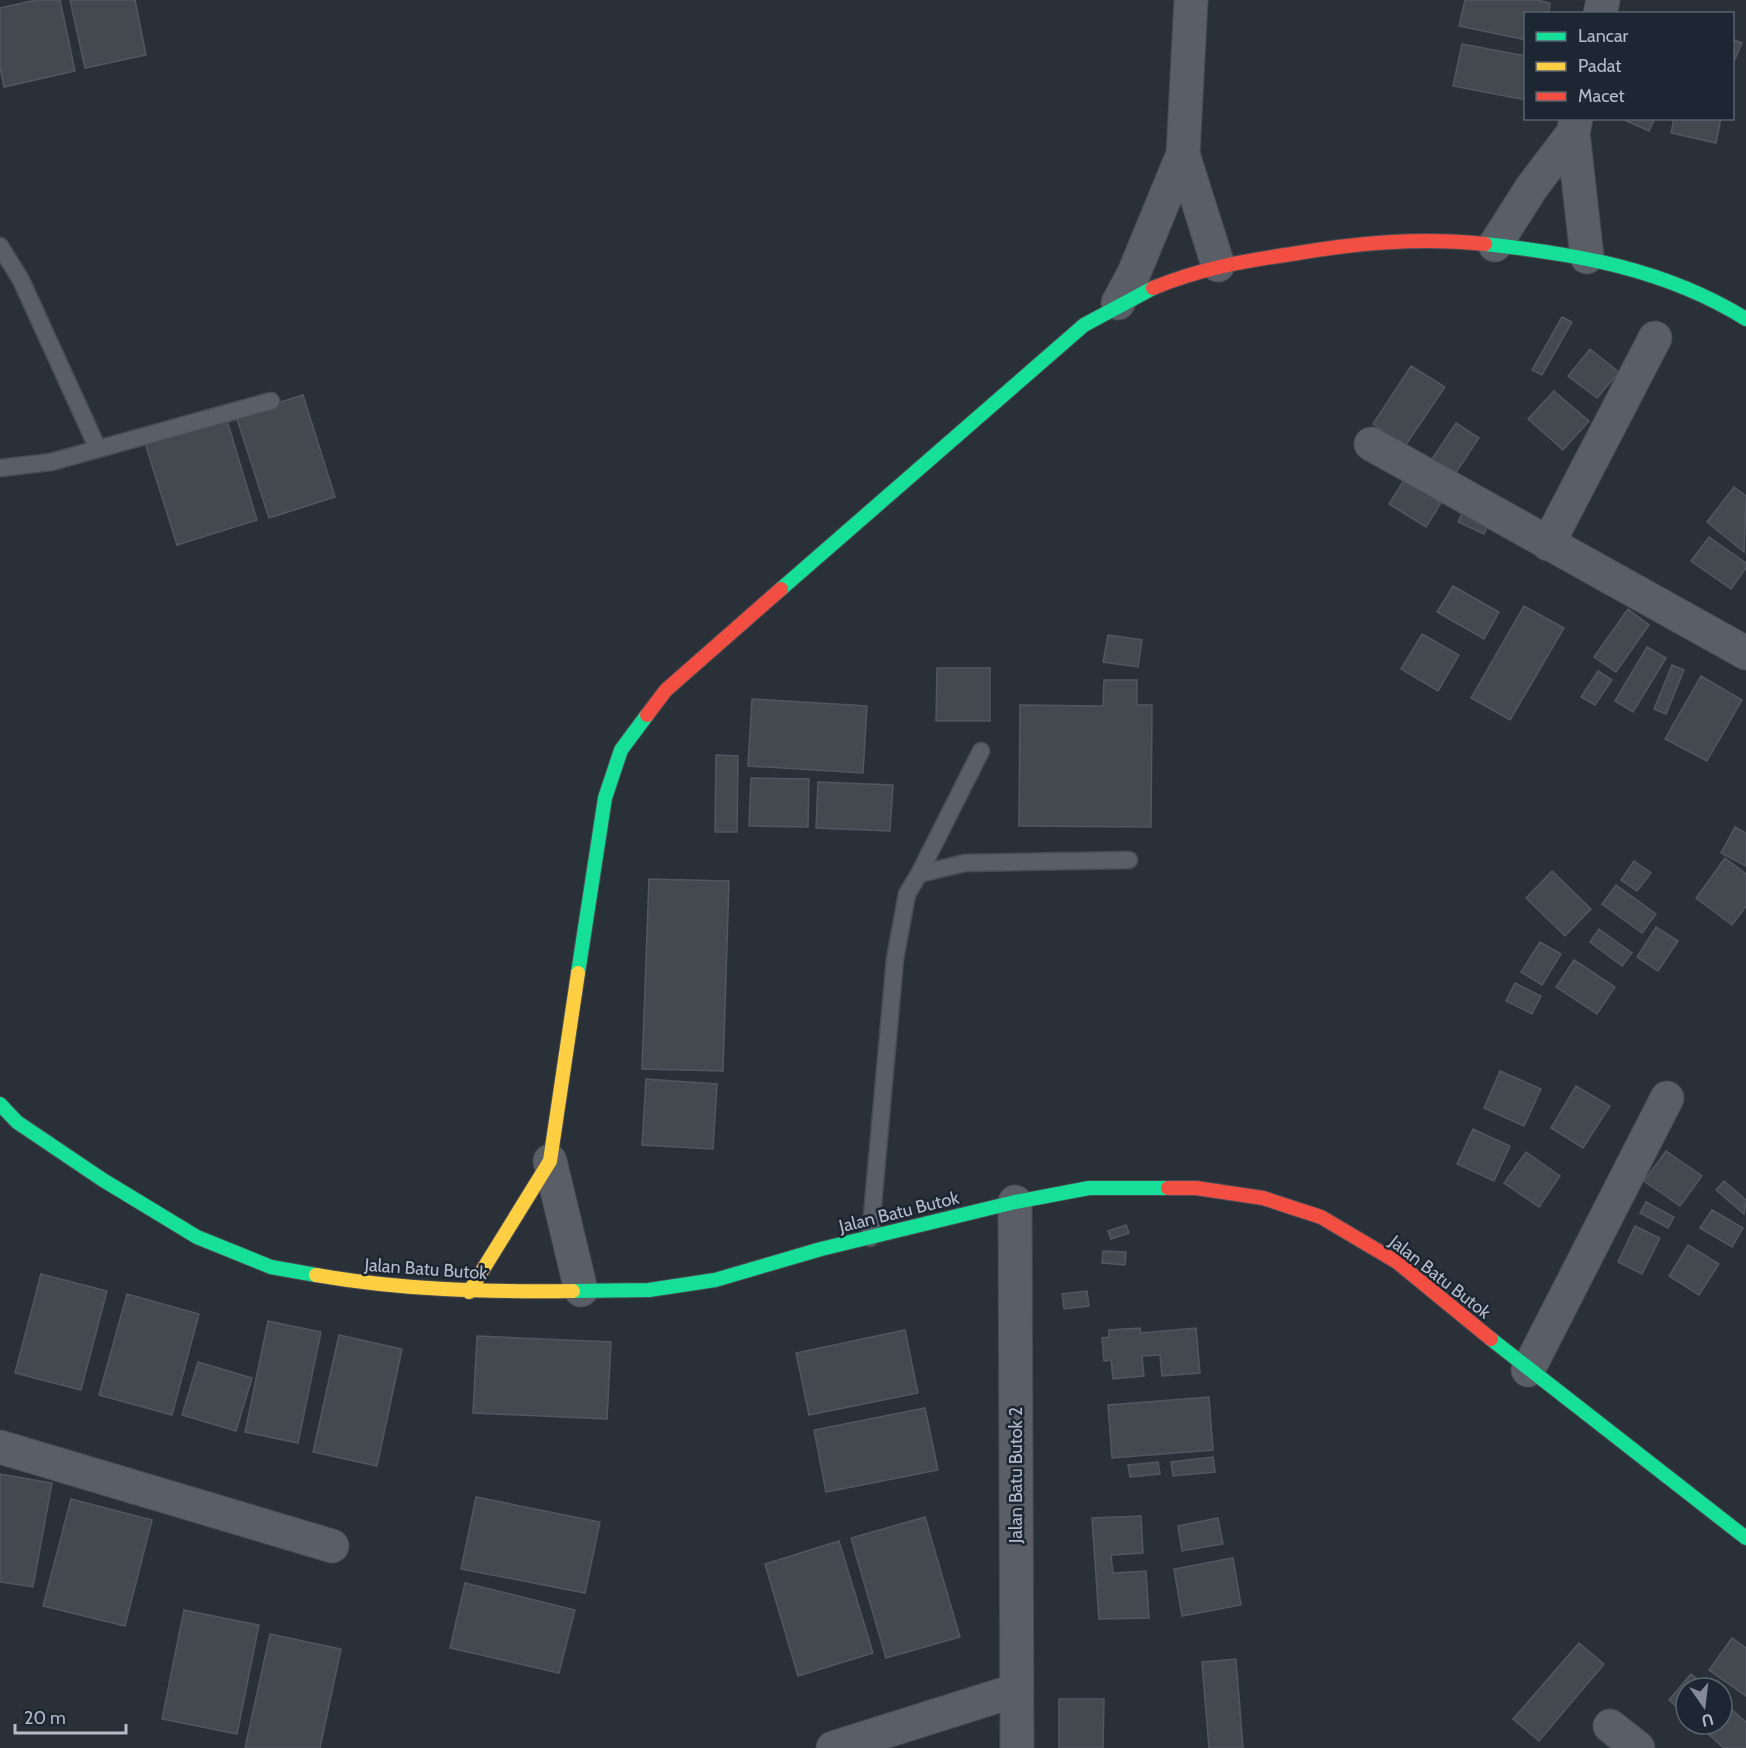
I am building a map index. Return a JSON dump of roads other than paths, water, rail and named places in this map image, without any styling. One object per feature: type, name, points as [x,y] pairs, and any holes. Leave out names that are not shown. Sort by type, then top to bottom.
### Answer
[{"type":"street","points":[[1118,303],[1134,273],[1183,154],[1191,0]]},
{"type":"street","points":[[1495,245],[1575,126]]},
{"type":"street","points":[[1575,126],[1587,257]]},
{"type":"street","points":[[1183,154],[1218,265]]},
{"type":"street","points":[[580,1290],[550,1161],[605,798],[621,750],[666,690],[1084,325],[1118,303],[1176,278],[1218,265],[1330,247],[1397,241],[1495,245],[1587,257],[1669,278],[1721,302],[1746,319]]},
{"type":"street","points":[[1548,544],[1654,338]]},
{"type":"street","points":[[1371,444],[1746,653]]},
{"type":"street","points":[[1528,1370],[1667,1098]]},
{"type":"street","name":"Jalan Batu Butok","points":[[0,1104],[27,1129],[103,1180],[197,1238],[271,1267],[372,1285],[469,1292],[649,1290],[716,1280],[1015,1202],[1101,1188],[1196,1188],[1272,1201],[1321,1217],[1397,1262],[1528,1370],[1742,1531]]},
{"type":"street","points":[[469,1292],[550,1161]]},
{"type":"street","name":"Jalan Batu Butok 2","points":[[1015,1202],[1017,1748]]},
{"type":"street","points":[[0,1447],[332,1546]]},
{"type":"street","points":[[832,1748],[1017,1690]]},
{"type":"street","points":[[1610,1726],[1638,1748]]},
{"type":"lane","points":[[0,246],[21,280],[98,449]]},
{"type":"lane","points":[[0,468],[51,462],[271,401]]},
{"type":"lane","points":[[870,1238],[895,959],[907,894],[981,751]]},
{"type":"lane","points":[[919,874],[965,863],[1129,860]]}]
